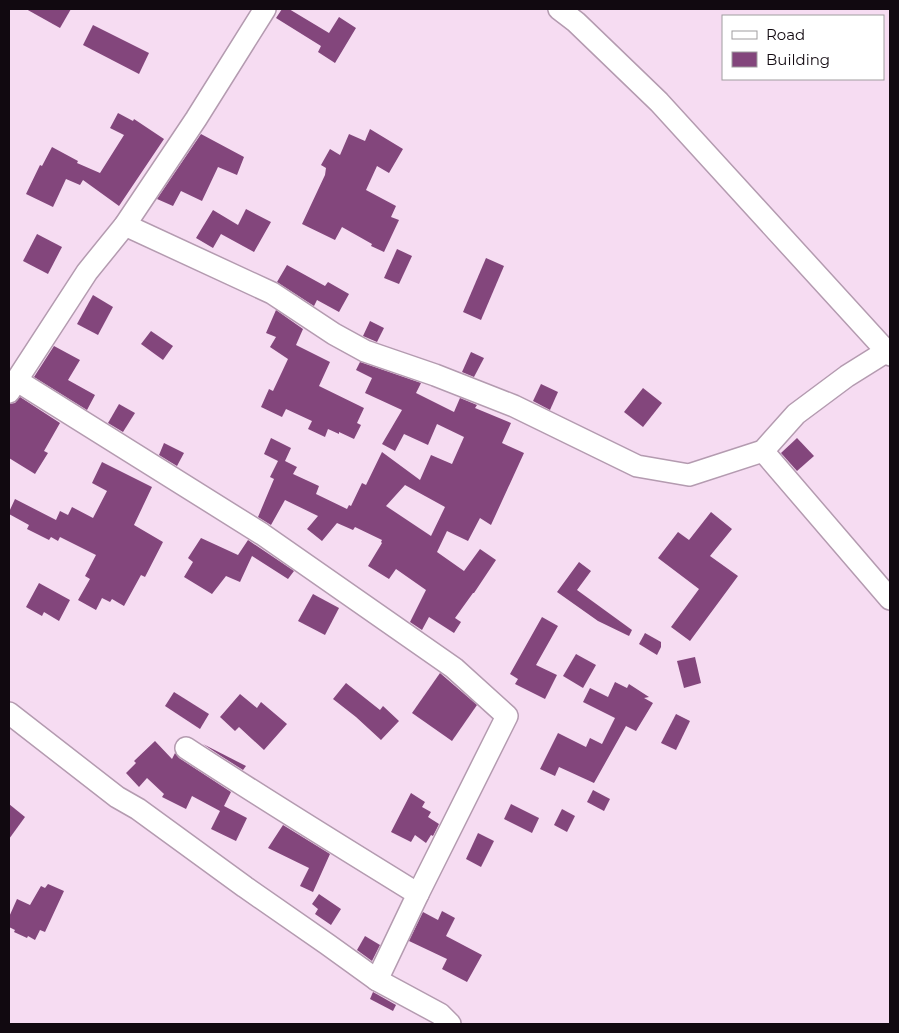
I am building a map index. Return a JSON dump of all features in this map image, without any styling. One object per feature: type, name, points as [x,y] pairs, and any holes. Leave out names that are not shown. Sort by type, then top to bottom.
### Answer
[{"type":"street","points":[[265,9],[196,119],[125,225],[87,272],[12,386],[262,534],[454,668],[508,716],[377,980]]},
{"type":"street","points":[[125,225],[272,293],[365,351],[436,375],[514,406],[637,466],[689,475],[763,451],[777,438],[796,414],[847,376],[888,353],[660,102],[576,22],[559,9]]},
{"type":"street","points":[[763,451],[890,599]]},
{"type":"street","points":[[9,713],[117,797],[138,809],[245,888],[377,980],[440,1014],[450,1024]]},
{"type":"street","points":[[186,748],[253,793],[418,894]]},
{"type":"building","points":[[26,9],[71,9],[60,28]]},
{"type":"building","points":[[282,9],[289,9],[329,33],[339,17],[356,28],[335,63],[318,52],[321,46],[276,18]]},
{"type":"building","points":[[93,25],[149,53],[139,74],[83,45]]},
{"type":"building","points":[[118,113],[133,121],[134,119],[164,139],[119,206],[83,180],[80,185],[66,179],[53,207],[26,194],[40,165],[42,166],[52,147],[78,161],[77,163],[100,173],[124,135],[110,128]]},
{"type":"building","points":[[370,129],[403,149],[389,173],[377,166],[366,190],[396,206],[391,217],[399,220],[384,252],[342,227],[335,240],[302,224],[325,175],[326,168],[321,165],[330,149],[340,155],[349,134],[365,141]]},
{"type":"building","points":[[201,134],[244,157],[237,175],[218,167],[202,201],[181,191],[173,206],[157,199]]},
{"type":"building","points":[[246,209],[271,222],[254,252],[221,234],[213,248],[196,238],[213,210],[238,225]]},
{"type":"building","points":[[37,234],[62,247],[48,274],[23,261]]},
{"type":"building","points":[[397,249],[412,256],[399,284],[384,278]]},
{"type":"building","points":[[486,258],[504,266],[481,320],[463,312]]},
{"type":"building","points":[[287,265],[325,286],[328,282],[349,294],[339,312],[317,300],[314,306],[277,282]]},
{"type":"building","points":[[93,295],[113,307],[98,335],[77,324]]},
{"type":"building","points":[[276,310],[303,329],[296,345],[330,362],[319,386],[364,408],[357,423],[361,425],[354,439],[328,429],[325,437],[308,429],[312,421],[286,409],[282,417],[261,407],[269,389],[273,391],[288,359],[270,347],[276,337],[266,333]]},
{"type":"building","points":[[370,321],[384,328],[377,342],[363,336]]},
{"type":"building","points":[[151,331],[173,346],[163,360],[141,344]]},
{"type":"building","points":[[54,346],[80,360],[68,380],[95,395],[87,410],[34,377]]},
{"type":"building","points":[[471,352],[484,358],[474,377],[462,372]]},
{"type":"building","points":[[360,362],[421,383],[416,393],[454,412],[460,398],[477,405],[475,408],[511,423],[502,443],[524,453],[491,525],[480,518],[468,541],[447,531],[437,552],[464,571],[480,549],[496,560],[455,618],[461,622],[454,633],[429,617],[422,630],[410,622],[426,590],[396,569],[389,579],[368,566],[382,540],[355,527],[353,530],[337,523],[322,541],[307,529],[318,516],[285,500],[271,525],[258,517],[274,479],[270,477],[278,461],[264,454],[271,438],[291,448],[285,461],[297,467],[293,474],[319,486],[316,494],[347,509],[349,505],[351,506],[362,483],[366,485],[382,452],[420,480],[431,455],[452,464],[464,437],[437,424],[428,445],[404,434],[395,451],[382,444],[402,410],[365,393],[372,378],[356,370]],"holes":[[[405,485],[445,507],[431,536],[386,506]]]},
{"type":"building","points":[[541,384],[558,392],[550,410],[533,401]]},
{"type":"building","points":[[643,388],[662,403],[643,427],[624,412]]},
{"type":"building","points":[[20,397],[60,423],[44,451],[48,453],[35,474],[9,458],[9,404],[15,403]]},
{"type":"building","points":[[119,404],[135,413],[123,432],[108,423]]},
{"type":"building","points":[[797,438],[814,456],[797,471],[781,453]]},
{"type":"building","points":[[164,443],[184,453],[177,466],[159,455]]},
{"type":"building","points":[[102,462],[152,487],[134,525],[163,542],[145,577],[141,575],[124,606],[112,599],[110,602],[102,598],[96,610],[78,600],[90,579],[85,576],[96,555],[60,537],[58,541],[51,537],[49,540],[27,529],[29,525],[9,514],[9,512],[15,499],[56,520],[60,511],[68,515],[72,507],[93,518],[107,491],[92,483]]},
{"type":"building","points":[[711,512],[732,529],[710,556],[738,576],[690,641],[671,627],[699,589],[658,558],[678,532],[689,540]]},
{"type":"building","points":[[201,538],[238,555],[248,540],[294,571],[288,579],[252,556],[240,582],[226,576],[212,594],[184,577],[193,562],[188,558]]},
{"type":"building","points":[[579,562],[591,571],[577,590],[632,630],[629,636],[598,621],[557,592]]},
{"type":"building","points":[[39,583],[70,600],[59,621],[44,612],[42,616],[26,607]]},
{"type":"building","points":[[313,594],[339,608],[325,635],[298,621]]},
{"type":"building","points":[[542,617],[558,626],[536,665],[557,675],[545,699],[515,684],[518,679],[510,674]]},
{"type":"building","points":[[645,633],[661,642],[657,655],[639,644]]},
{"type":"building","points":[[576,654],[596,665],[583,688],[563,676]]},
{"type":"building","points":[[695,657],[701,683],[684,688],[677,661]]},
{"type":"building","points":[[440,673],[477,705],[452,741],[412,713]]},
{"type":"building","points":[[615,682],[627,688],[629,684],[649,697],[644,698],[653,703],[636,731],[626,726],[594,783],[559,767],[555,776],[540,769],[558,733],[586,747],[590,738],[602,744],[615,718],[583,702],[590,688],[608,697]]},
{"type":"building","points":[[346,683],[380,710],[383,706],[399,721],[381,740],[333,699]]},
{"type":"building","points":[[174,692],[209,714],[200,729],[165,706]]},
{"type":"building","points":[[240,694],[257,708],[261,702],[287,724],[264,750],[239,727],[235,731],[220,717]]},
{"type":"building","points":[[676,714],[690,721],[676,750],[661,743]]},
{"type":"building","points":[[155,741],[172,759],[175,753],[179,758],[231,792],[224,806],[247,818],[236,841],[211,829],[220,811],[192,796],[186,809],[162,797],[164,794],[147,778],[139,787],[126,773],[136,763],[134,761]]},
{"type":"building","points":[[203,744],[246,766],[243,770]]},
{"type":"building","points":[[593,790],[610,799],[604,811],[587,802]]},
{"type":"building","points":[[411,793],[425,802],[422,807],[431,812],[428,817],[439,824],[433,836],[431,835],[426,843],[415,835],[411,842],[391,832]]},
{"type":"building","points":[[9,804],[25,817],[9,839]]},
{"type":"building","points":[[511,804],[539,818],[532,833],[504,819]]},
{"type":"building","points":[[562,809],[575,816],[567,832],[554,825]]},
{"type":"building","points":[[283,825],[330,854],[313,892],[300,886],[309,868],[268,848]]},
{"type":"building","points":[[478,833],[494,841],[481,867],[466,859]]},
{"type":"building","points":[[48,884],[64,891],[45,932],[40,930],[35,940],[14,932],[15,930],[9,927],[9,917],[17,899],[30,905],[41,886],[45,888]]},
{"type":"building","points":[[319,894],[341,909],[331,925],[315,914],[318,909],[312,904]]},
{"type":"building","points":[[442,911],[455,918],[446,936],[482,955],[467,982],[442,969],[447,959],[409,941],[423,912],[438,920]]},
{"type":"building","points":[[365,936],[380,945],[372,961],[357,950]]},
{"type":"building","points":[[373,992],[396,1005],[393,1011],[370,999]]}]
